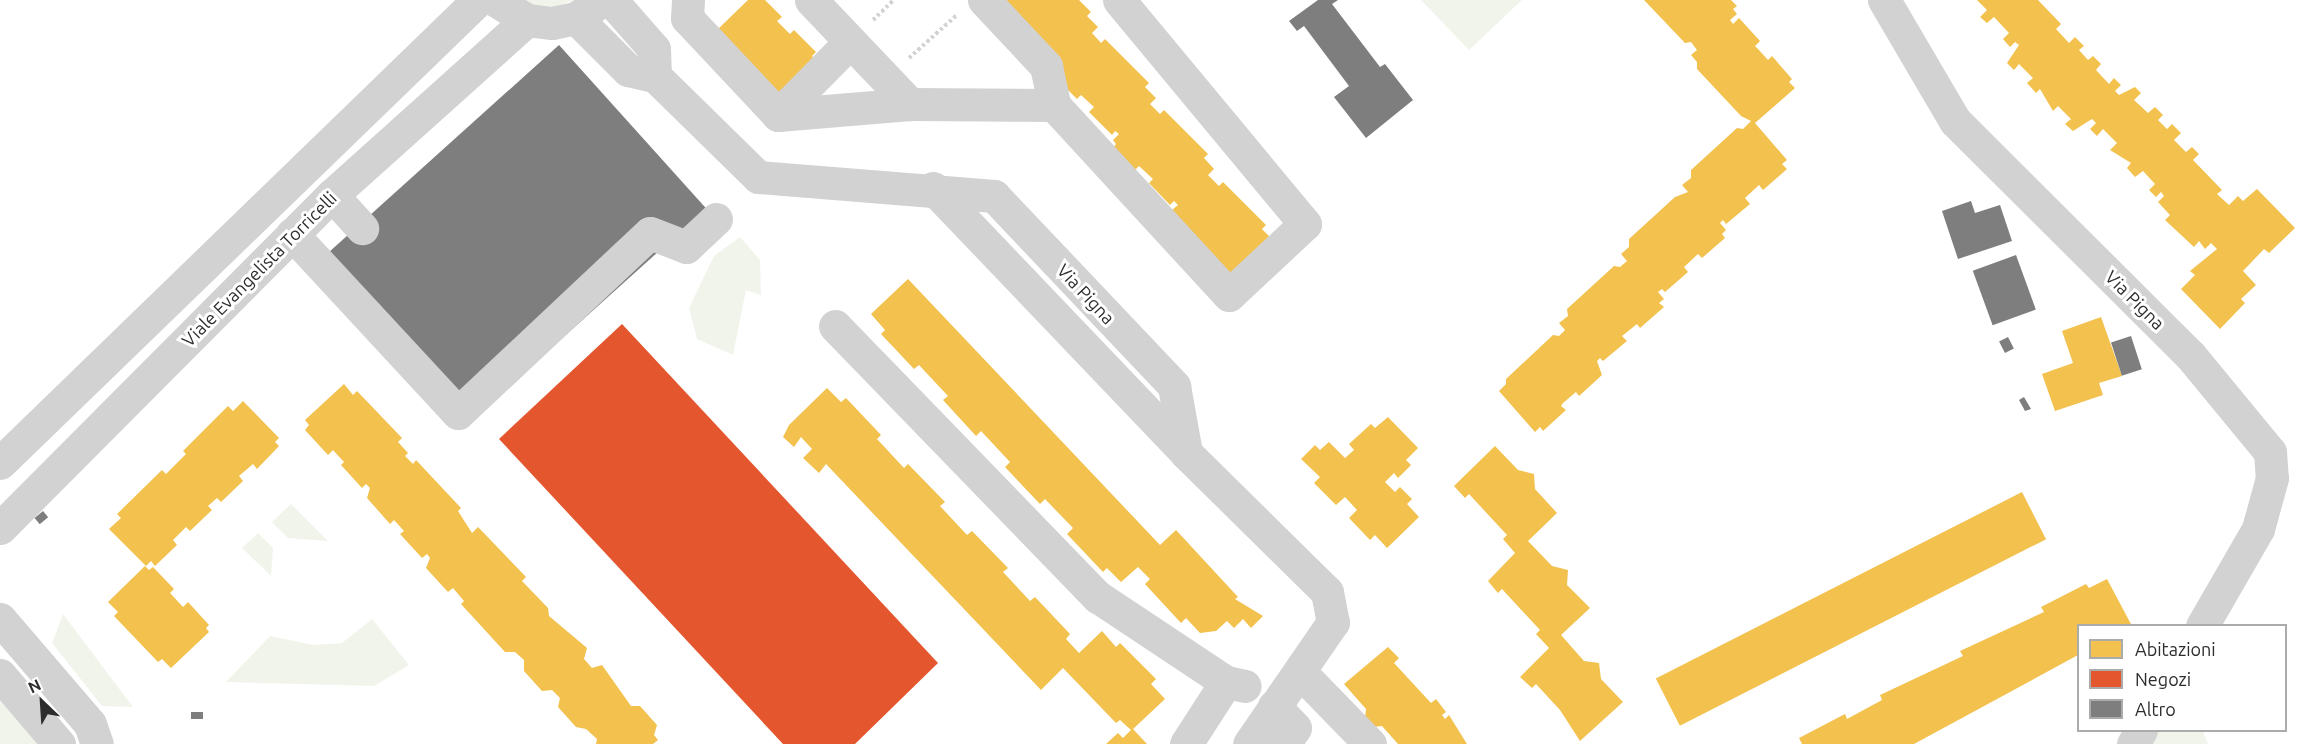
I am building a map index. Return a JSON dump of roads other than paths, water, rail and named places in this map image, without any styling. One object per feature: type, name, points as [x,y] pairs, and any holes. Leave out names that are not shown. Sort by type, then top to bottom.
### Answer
[{"type":"street","points":[[0,463],[478,0]]},
{"type":"street","points":[[495,0],[527,20],[552,23],[576,18],[603,0]]},
{"type":"street","points":[[611,0],[654,49],[655,76]]},
{"type":"street","points":[[688,0],[687,18],[778,115]]},
{"type":"street","points":[[811,0],[910,104]]},
{"type":"street","points":[[974,4],[1046,66],[1054,105],[1229,295],[1305,224],[1119,0]]},
{"type":"street","name":"Via Pigna","points":[[1884,0],[1955,121],[2190,355],[2270,452],[2272,478],[2258,530],[2203,624]]},
{"type":"street","name":"Via Pigna","points":[[576,18],[628,70],[655,76],[758,177],[933,188],[994,196],[1174,386],[1186,453]]},
{"type":"street","name":"Viale Evangelista Torricelli","points":[[0,528],[332,195],[527,20]]},
{"type":"street","points":[[778,115],[850,42]]},
{"type":"street","points":[[778,115],[910,104],[1054,105]]},
{"type":"street","name":"Via Pigna","points":[[933,188],[1186,453],[1327,592],[1333,622],[1301,672],[1274,706],[1249,744]]},
{"type":"street","points":[[332,195],[362,228]]},
{"type":"street","points":[[292,234],[458,413],[650,233],[686,247],[716,219]]},
{"type":"street","points":[[1044,304],[1070,276]]},
{"type":"street","points":[[835,326],[1098,597],[1236,684],[1186,744]]},
{"type":"street","points":[[0,619],[90,724],[97,744]]},
{"type":"street","points":[[1301,672],[1370,744]]},
{"type":"street","points":[[0,675],[59,744]]},
{"type":"street","points":[[1274,706],[1295,728],[1284,744]]}]
